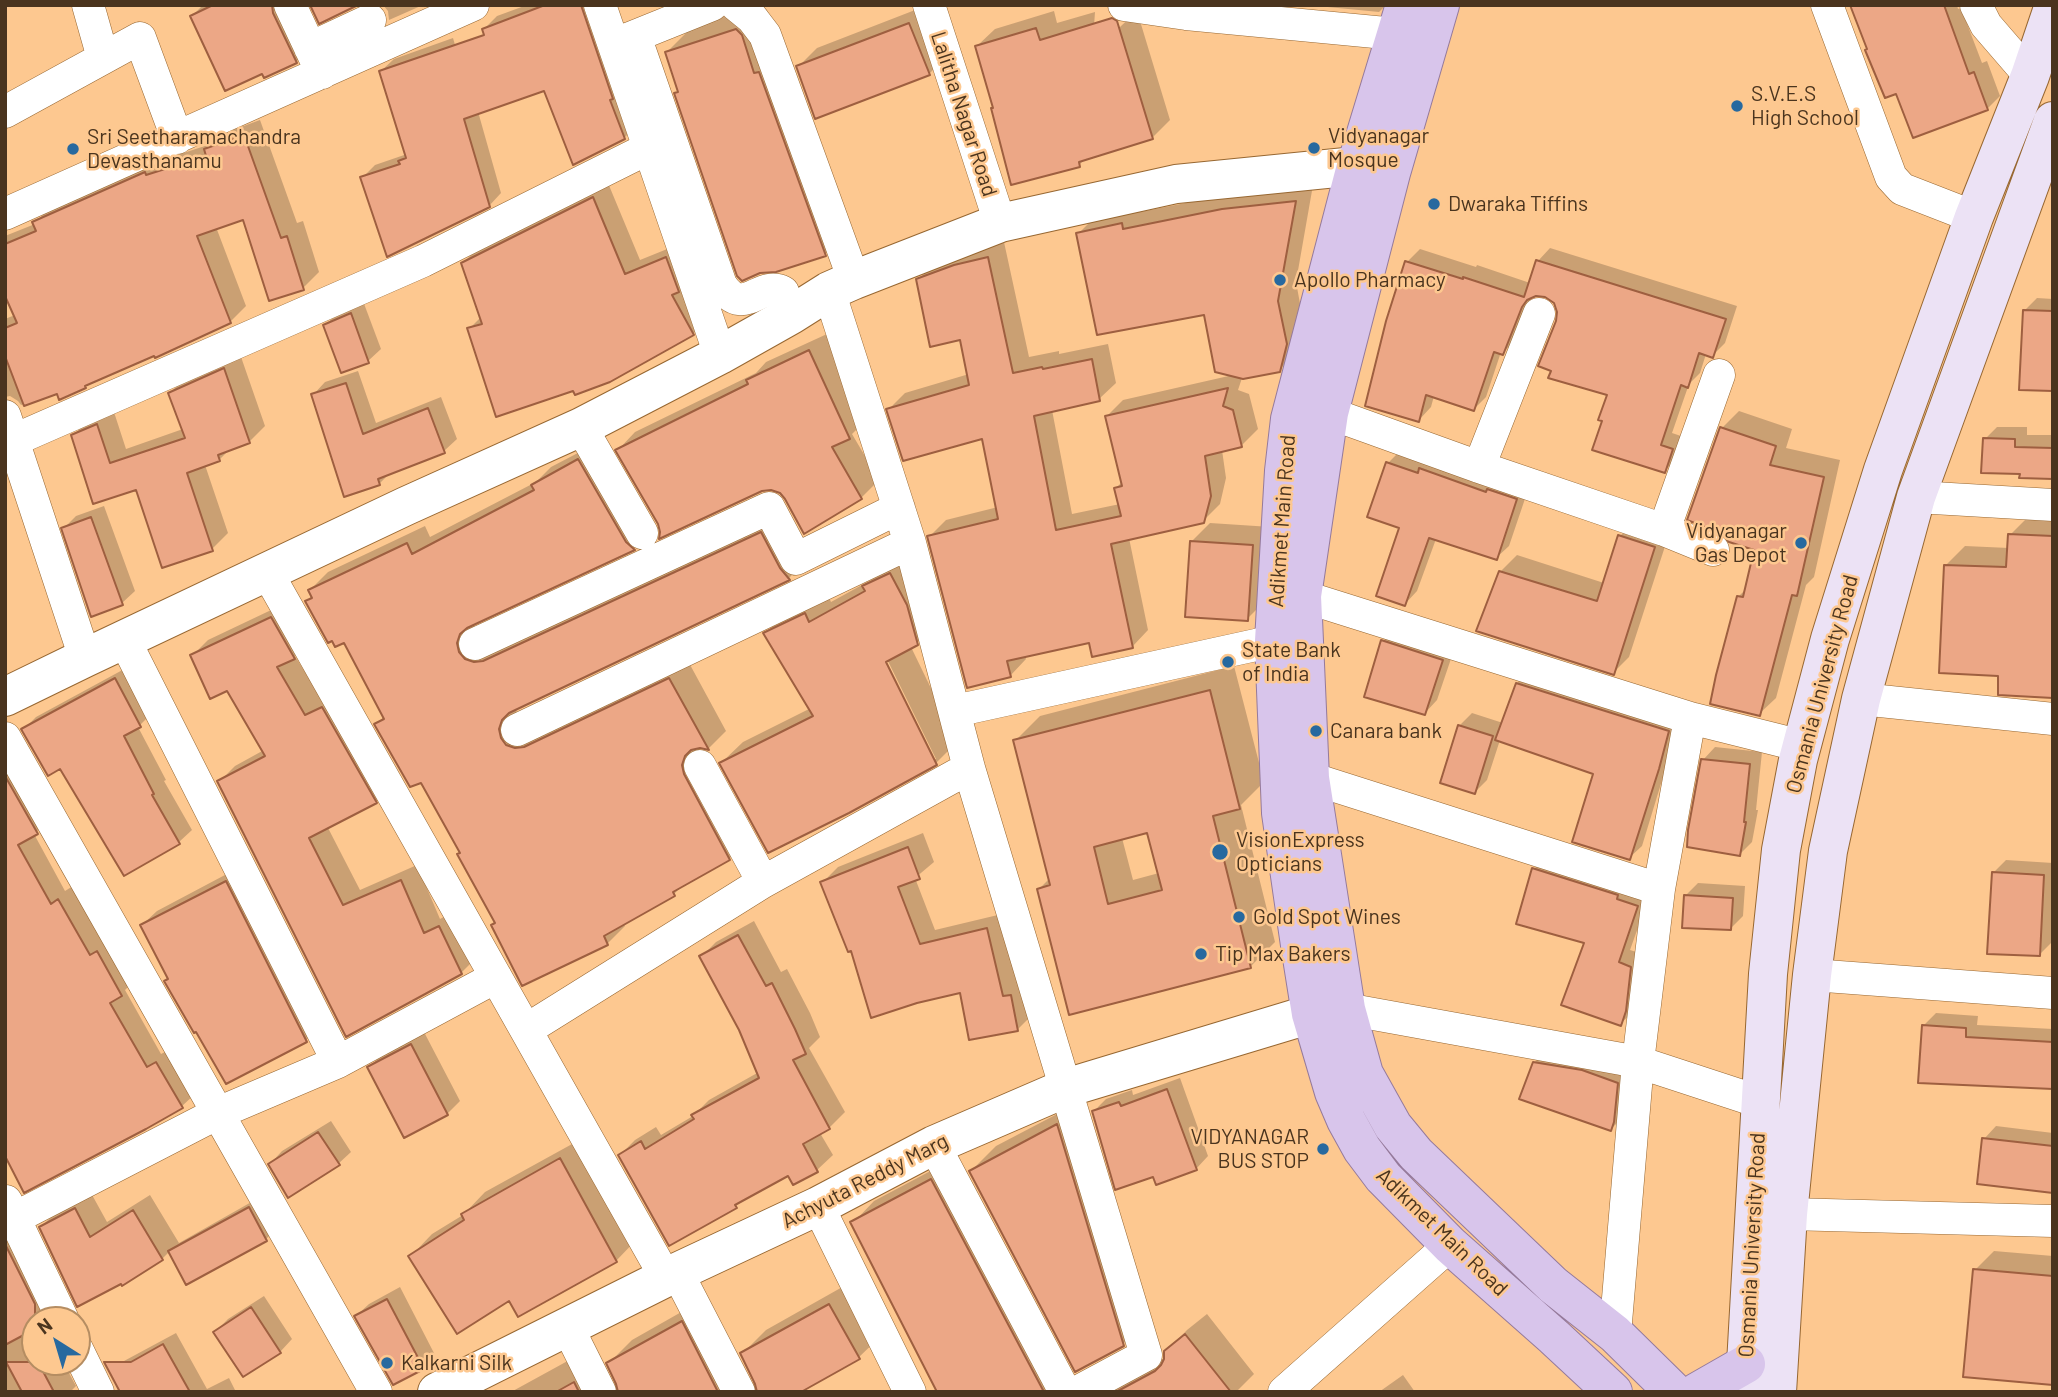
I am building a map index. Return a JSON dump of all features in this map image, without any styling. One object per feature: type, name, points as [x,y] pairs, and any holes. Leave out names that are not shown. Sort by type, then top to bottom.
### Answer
[{"type":"main road","name":"Adikmet Main Road","points":[[1440,5],[1391,173],[1329,413],[1302,596],[1310,778],[1334,1092],[1362,1149],[1382,1177],[1450,1245],[1554,1337],[1598,1387]]},
{"type":"main road","name":"Osmania University Road","points":[[1744,1378],[1768,974],[1782,850],[1802,746],[1830,639],[1883,470],[1974,217],[2031,76],[2053,8]]},
{"type":"main road","name":"Adikmet Main Road","points":[[1400,19],[1356,166],[1290,419],[1284,471],[1274,641],[1281,813],[1328,1011],[1393,1126],[1416,1154],[1553,1285],[1615,1334],[1674,1392]]},
{"type":"main road","name":"Osmania University Road","points":[[1777,1392],[1788,1214],[1812,975],[1828,851],[1861,699],[1916,497],[2049,140]]},
{"type":"main road","points":[[1697,1392],[1744,1378]]},
{"type":"street","points":[[88,5],[103,58]]},
{"type":"street","points":[[290,5],[316,61]]},
{"type":"street","points":[[600,5],[625,41],[721,285],[733,298],[744,301],[773,289],[783,292],[791,316]]},
{"type":"street","points":[[625,41],[712,5]]},
{"type":"street","points":[[736,5],[752,18],[765,35],[842,286],[969,768],[1146,1355],[1077,1392]]},
{"type":"street","name":"Lalitha Nagar Road","points":[[929,5],[1000,223]]},
{"type":"street","points":[[1124,5],[1186,14],[1400,19]]},
{"type":"street","points":[[1827,5],[1891,177],[1902,189],[1974,217]]},
{"type":"street","points":[[1976,5],[1986,25],[2031,76]]},
{"type":"street","points":[[5,214],[177,138],[316,61],[371,24],[461,8]]},
{"type":"street","points":[[5,112],[140,38],[177,138]]},
{"type":"street","points":[[625,41],[649,148],[720,355]]},
{"type":"street","points":[[85,657],[8,434],[423,261],[649,148]]},
{"type":"street","points":[[5,697],[85,657],[582,426],[720,355],[842,286],[1000,223],[1176,184],[1356,166]]},
{"type":"street","points":[[1479,467],[1539,314]]},
{"type":"street","points":[[1664,530],[1719,375]]},
{"type":"street","points":[[1329,413],[1664,530],[1713,550]]},
{"type":"street","points":[[582,426],[642,533]]},
{"type":"street","points":[[1916,497],[2053,505]]},
{"type":"street","points":[[475,644],[769,508],[796,559],[899,508]]},
{"type":"street","points":[[517,730],[910,543]]},
{"type":"street","points":[[267,572],[526,1030],[739,1392]]},
{"type":"street","points":[[1302,596],[1689,718],[1802,746]]},
{"type":"street","points":[[124,639],[338,1062]]},
{"type":"street","points":[[955,710],[1274,641]]},
{"type":"street","points":[[1861,699],[2053,719]]},
{"type":"street","points":[[1615,1334],[1638,1062],[1658,889],[1689,718]]},
{"type":"street","points":[[5,738],[376,1392]]},
{"type":"street","points":[[700,766],[763,882]]},
{"type":"street","points":[[526,1030],[763,882],[969,768]]},
{"type":"street","points":[[1310,778],[1658,889]]},
{"type":"street","points":[[1812,975],[2053,993]]},
{"type":"street","points":[[56,1306],[8,1214],[218,1113],[338,1062],[496,977]]},
{"type":"street","points":[[1328,1011],[1638,1062],[1760,1102]]},
{"type":"street","name":"Achyuta Reddy Marg","points":[[437,1392],[671,1275],[818,1206],[934,1145],[1066,1088],[1328,1011]]},
{"type":"street","points":[[934,1145],[1065,1392]]},
{"type":"street","points":[[818,1206],[910,1392]]},
{"type":"street","points":[[1788,1214],[2053,1221]]},
{"type":"street","points":[[1284,1392],[1450,1245]]},
{"type":"street","points":[[567,1326],[600,1392]]},
{"type":"street","points":[[90,1376],[98,1392]]},
{"type":"building","points":[[213,5],[272,5],[273,13],[297,63],[264,78],[262,74],[225,91],[190,16]]},
{"type":"building","points":[[310,5],[358,5],[319,24]]},
{"type":"building","points":[[545,5],[581,5],[625,139],[573,165],[544,91],[464,119],[490,207],[387,257],[360,177],[400,164],[398,161],[406,158],[379,71],[484,35],[482,29]]},
{"type":"building","points":[[1850,5],[1944,5],[1969,74],[1974,72],[1988,110],[1913,138],[1896,94],[1885,98]]},
{"type":"building","points":[[1112,18],[1117,21],[1153,139],[1079,162],[1080,167],[1011,185],[975,46],[1036,28],[1040,40]]},
{"type":"building","points":[[909,23],[930,75],[815,119],[796,66]]},
{"type":"building","points":[[736,29],[742,35],[754,73],[759,72],[826,256],[776,272],[760,273],[742,281],[737,276],[674,93],[678,92],[665,52]]},
{"type":"building","points":[[244,135],[281,238],[287,236],[304,290],[269,301],[243,220],[197,236],[231,323],[85,386],[86,388],[59,400],[57,394],[24,406],[5,356],[5,328],[17,323],[5,296],[5,244],[36,231],[32,222],[145,172],[146,175],[206,156],[204,149]]},
{"type":"building","points":[[593,197],[625,274],[666,257],[679,292],[672,295],[694,335],[610,382],[575,395],[573,391],[496,417],[467,328],[482,324],[461,263]]},
{"type":"building","points":[[1296,201],[1278,301],[1287,344],[1280,372],[1243,379],[1215,372],[1204,315],[1097,335],[1076,233],[1122,223],[1123,229],[1222,209]]},
{"type":"building","points":[[988,257],[1013,373],[1092,359],[1100,401],[1034,416],[1056,530],[1121,516],[1114,488],[1122,486],[1105,416],[1228,388],[1223,406],[1233,410],[1242,447],[1205,456],[1211,496],[1204,523],[1111,544],[1133,648],[1092,657],[1089,643],[1007,661],[1011,677],[967,688],[927,536],[998,519],[982,439],[903,461],[886,409],[969,385],[960,340],[930,347],[916,279],[954,265]]},
{"type":"building","points":[[1536,260],[1726,319],[1713,358],[1699,353],[1688,388],[1681,385],[1661,445],[1673,449],[1665,473],[1592,450],[1602,421],[1598,420],[1607,395],[1548,378],[1551,371],[1538,366],[1557,312],[1554,303],[1545,297],[1536,296],[1527,300],[1522,307],[1503,355],[1494,352],[1474,411],[1426,395],[1419,422],[1365,406],[1386,321],[1405,261],[1524,297]]},
{"type":"building","points":[[2023,310],[2053,311],[2053,391],[2019,390]]},
{"type":"building","points":[[351,313],[369,363],[341,373],[323,325]]},
{"type":"building","points":[[809,350],[850,439],[832,447],[862,499],[804,534],[780,493],[762,491],[659,539],[658,524],[615,450],[748,384],[746,380]]},
{"type":"building","points":[[224,368],[250,443],[218,455],[220,461],[187,473],[213,551],[162,568],[136,490],[93,504],[71,435],[97,424],[110,463],[185,438],[168,393]]},
{"type":"building","points":[[346,383],[363,434],[428,408],[445,453],[378,479],[380,485],[344,497],[311,394]]},
{"type":"building","points":[[1720,427],[1776,446],[1770,465],[1824,477],[1797,596],[1792,595],[1760,716],[1710,704],[1737,596],[1743,597],[1754,550],[1729,542],[1720,533],[1687,520]]},
{"type":"building","points":[[1983,438],[2015,439],[2015,447],[2053,448],[2053,479],[2019,478],[2020,474],[1981,473]]},
{"type":"building","points":[[578,459],[626,542],[635,550],[467,628],[460,634],[457,643],[459,652],[465,659],[483,661],[761,532],[780,568],[790,580],[509,713],[502,720],[499,729],[506,745],[524,747],[669,678],[709,750],[691,750],[682,765],[684,774],[730,860],[673,892],[675,896],[604,936],[608,945],[522,986],[491,925],[495,923],[421,783],[410,787],[374,724],[384,719],[344,643],[335,647],[332,641],[328,643],[305,601],[312,598],[308,590],[407,543],[412,554],[534,490],[531,485]]},
{"type":"building","points":[[1386,462],[1418,473],[1419,468],[1486,492],[1487,489],[1517,499],[1497,560],[1429,538],[1405,606],[1376,596],[1399,528],[1367,517]]},
{"type":"building","points":[[91,517],[123,605],[91,617],[61,528]]},
{"type":"building","points":[[2008,534],[2053,536],[2053,698],[1998,695],[1998,676],[1939,673],[1944,565],[2006,567]]},
{"type":"building","points":[[1618,535],[1655,547],[1614,675],[1476,631],[1499,571],[1597,601]]},
{"type":"building","points":[[1190,541],[1253,545],[1248,621],[1185,617]]},
{"type":"building","points":[[890,573],[907,605],[918,645],[886,662],[937,765],[768,853],[719,763],[813,716],[763,633],[805,613],[809,622],[865,591],[862,586]]},
{"type":"building","points":[[271,617],[295,659],[277,667],[305,715],[322,707],[377,803],[309,838],[343,905],[401,880],[424,933],[439,926],[462,974],[346,1037],[217,781],[265,756],[227,691],[210,699],[190,655]]},
{"type":"building","points":[[1381,640],[1443,660],[1425,715],[1364,697]]},
{"type":"building","points":[[115,678],[141,727],[124,736],[154,794],[152,795],[180,844],[124,876],[60,769],[48,776],[21,729]]},
{"type":"building","points":[[1516,683],[1669,731],[1630,860],[1572,842],[1593,774],[1495,740]]},
{"type":"building","points":[[1210,690],[1240,809],[1213,816],[1251,968],[1069,1015],[1037,889],[1050,885],[1013,740]],"holes":[[[1147,833],[1162,890],[1108,904],[1094,847]]]},
{"type":"building","points":[[1458,725],[1493,736],[1475,794],[1440,783]]},
{"type":"building","points":[[1701,759],[1750,764],[1746,822],[1740,856],[1687,847]]},
{"type":"building","points":[[5,776],[38,834],[18,845],[51,904],[58,899],[90,955],[97,951],[122,996],[110,1003],[147,1067],[156,1062],[183,1108],[24,1193],[5,1156]]},
{"type":"building","points":[[908,847],[920,879],[898,887],[920,944],[987,928],[1003,996],[1011,995],[1018,1031],[969,1040],[960,993],[871,1018],[851,951],[848,952],[820,882]]},
{"type":"building","points":[[1532,868],[1618,895],[1617,899],[1638,906],[1619,962],[1631,967],[1626,1011],[1621,1026],[1561,1005],[1584,943],[1516,924]]},
{"type":"building","points":[[1992,872],[2044,875],[2040,956],[1987,954]]},
{"type":"building","points":[[226,881],[307,1042],[226,1084],[164,981],[168,979],[140,925]]},
{"type":"building","points":[[1684,895],[1733,898],[1731,930],[1682,928]]},
{"type":"building","points":[[738,935],[766,986],[772,983],[795,1029],[806,1054],[793,1060],[830,1129],[803,1144],[818,1172],[793,1185],[788,1176],[669,1246],[618,1155],[641,1141],[645,1149],[694,1119],[691,1115],[759,1078],[739,1030],[699,956]]},
{"type":"building","points":[[1922,1025],[1966,1028],[1966,1037],[2053,1042],[2053,1089],[1918,1083]]},
{"type":"building","points":[[411,1044],[448,1115],[404,1138],[367,1067]]},
{"type":"building","points":[[1533,1062],[1582,1070],[1618,1083],[1611,1131],[1519,1099]]},
{"type":"building","points":[[1167,1089],[1197,1170],[1156,1185],[1153,1177],[1115,1190],[1092,1111],[1119,1102],[1121,1106]]},
{"type":"building","points":[[1057,1124],[1124,1346],[1075,1372],[969,1171]]},
{"type":"building","points":[[318,1132],[340,1165],[288,1198],[268,1164]]},
{"type":"building","points":[[1982,1138],[2053,1146],[2053,1193],[1977,1184]]},
{"type":"building","points":[[560,1158],[617,1262],[518,1317],[509,1301],[457,1334],[408,1256],[464,1220],[461,1214]]},
{"type":"building","points":[[931,1179],[1044,1392],[937,1392],[850,1222]]},
{"type":"building","points":[[249,1207],[267,1241],[186,1285],[168,1251]]},
{"type":"building","points":[[75,1208],[90,1237],[133,1210],[163,1260],[122,1286],[121,1284],[77,1306],[39,1227]]},
{"type":"building","points":[[5,1244],[35,1306],[21,1306],[21,1336],[5,1345]]},
{"type":"building","points":[[1973,1269],[2053,1276],[2053,1385],[1963,1377]]},
{"type":"building","points":[[387,1299],[424,1369],[393,1385],[354,1316]]},
{"type":"building","points":[[829,1304],[860,1359],[801,1392],[757,1392],[740,1353]]},
{"type":"building","points":[[251,1307],[281,1353],[243,1377],[213,1332]]},
{"type":"building","points":[[682,1321],[718,1392],[618,1392],[606,1363]]},
{"type":"building","points":[[1185,1334],[1231,1392],[1116,1392],[1155,1371],[1164,1359],[1164,1351]]},
{"type":"building","points":[[163,1344],[190,1392],[120,1392],[104,1362],[131,1362]]},
{"type":"building","points":[[6,1362],[21,1362],[21,1376],[45,1376],[54,1392],[22,1392]]},
{"type":"building","points":[[574,1382],[579,1392],[556,1392]]},
{"type":"place","name":"S.V.E.S High School","points":[[1737,106]]},
{"type":"place","name":"Vidyanagar Mosque","points":[[1314,148]]},
{"type":"place","name":"Sri Seetharamachandra Devasthanamu","points":[[73,149]]},
{"type":"place","name":"Dwaraka Tiffins","points":[[1434,204]]},
{"type":"place","name":"Apollo Pharmacy","points":[[1280,280]]},
{"type":"place","name":"Vidyanagar Gas Depot","points":[[1801,543]]},
{"type":"place","name":"State Bank of India","points":[[1228,662]]},
{"type":"place","name":"Canara bank","points":[[1316,731]]},
{"type":"place","name":"VisionExpress Opticians","points":[[1220,852]]},
{"type":"place","name":"Gold Spot Wines","points":[[1239,917]]},
{"type":"place","name":"Tip Max Bakers","points":[[1201,954]]},
{"type":"place","name":"VIDYANAGAR BUS STOP","points":[[1323,1149]]},
{"type":"place","name":"Kalkarni Silk","points":[[387,1363]]}]
